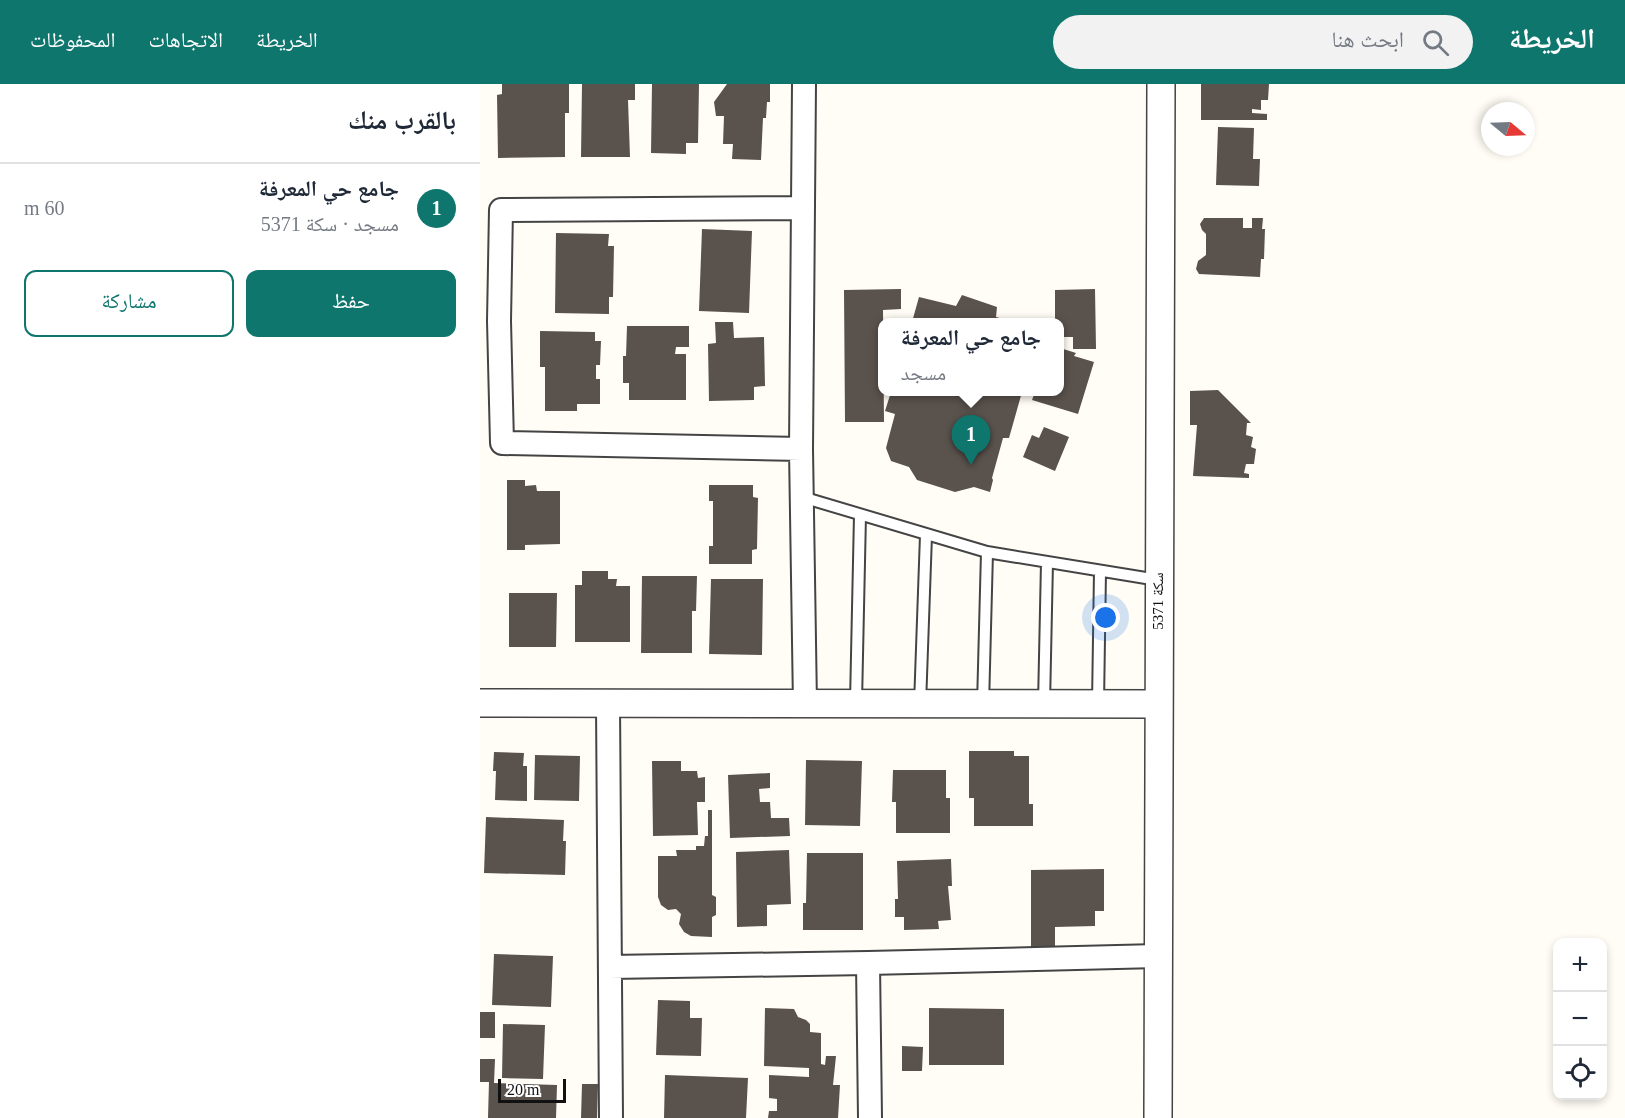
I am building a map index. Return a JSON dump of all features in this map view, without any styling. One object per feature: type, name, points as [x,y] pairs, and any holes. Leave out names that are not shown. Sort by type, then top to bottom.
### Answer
[{"type":"street","points":[[804,84],[801,449],[805,705]]},
{"type":"street","name":"سكة 5371","points":[[1158,1118],[1161,84]]},
{"type":"street","points":[[801,449],[502,443],[499,321],[501,210],[803,208]]},
{"type":"street","points":[[480,703],[1158,704]]},
{"type":"street","points":[[608,704],[611,1118]]},
{"type":"street","points":[[610,967],[1158,956]]},
{"type":"street","points":[[868,963],[870,1118]]},
{"type":"lane","points":[[802,497],[987,552],[1159,580]]},
{"type":"lane","points":[[856,705],[860,515]]},
{"type":"lane","points":[[920,705],[926,535]]},
{"type":"lane","points":[[982,705],[987,552]]},
{"type":"lane","points":[[1044,705],[1047,562]]},
{"type":"lane","points":[[1098,705],[1100,571]]},
{"type":"building","points":[[502,84],[569,84],[569,113],[565,113],[565,157],[498,158],[497,95],[502,94]]},
{"type":"building","points":[[582,84],[635,84],[635,100],[628,100],[630,157],[581,157]]},
{"type":"building","points":[[652,84],[699,84],[698,143],[686,143],[686,154],[651,153]]},
{"type":"building","points":[[727,84],[770,84],[770,102],[767,102],[766,118],[763,118],[761,160],[732,159],[733,144],[723,144],[724,116],[716,116],[714,102]]},
{"type":"building","points":[[1201,84],[1269,84],[1268,100],[1261,100],[1261,110],[1252,109],[1252,113],[1267,114],[1267,120],[1201,120]]},
{"type":"building","points":[[1218,127],[1254,128],[1253,159],[1260,159],[1259,186],[1216,185]]},
{"type":"building","points":[[1204,218],[1243,218],[1243,228],[1252,228],[1252,218],[1263,218],[1264,259],[1261,259],[1260,277],[1199,274],[1196,269],[1198,261],[1206,255],[1206,234],[1200,224]]},
{"type":"building","points":[[702,229],[752,231],[749,313],[699,311]]},
{"type":"building","points":[[556,233],[609,234],[608,246],[614,246],[613,297],[609,297],[609,314],[555,313]]},
{"type":"building","points":[[901,289],[901,309],[883,310],[883,318],[878,318],[878,396],[884,396],[884,422],[845,422],[844,290]]},
{"type":"building","points":[[1095,289],[1096,349],[1073,349],[1073,337],[1064,337],[1064,318],[1055,318],[1055,290]]},
{"type":"building","points":[[962,295],[997,307],[996,317],[1000,318],[913,318],[919,297],[956,306]]},
{"type":"building","points":[[715,322],[733,322],[734,338],[764,337],[765,386],[754,387],[754,400],[709,401],[708,344],[716,343]]},
{"type":"building","points":[[627,326],[689,326],[689,347],[676,347],[675,354],[686,354],[686,400],[629,400],[629,383],[623,383],[623,356],[626,356]]},
{"type":"building","points":[[540,331],[595,332],[595,341],[601,341],[600,365],[596,365],[596,379],[600,379],[600,404],[577,404],[577,411],[545,411],[545,367],[540,367]]},
{"type":"building","points":[[1064,349],[1076,353],[1074,356],[1094,362],[1078,414],[1032,400],[1034,396],[1064,396]]},
{"type":"building","points":[[1218,390],[1251,423],[1247,423],[1246,435],[1253,437],[1251,447],[1256,449],[1254,464],[1246,464],[1244,473],[1249,474],[1249,478],[1193,476],[1197,425],[1190,425],[1190,391]]},
{"type":"building","points":[[890,396],[1021,396],[1009,438],[1003,438],[990,492],[974,487],[955,492],[917,480],[909,467],[891,461],[886,448],[895,414],[885,411]]},
{"type":"building","points":[[1044,427],[1069,437],[1055,471],[1023,457],[1032,435],[1039,438]]},
{"type":"building","points":[[507,480],[525,480],[525,486],[536,485],[537,491],[560,491],[560,544],[525,545],[525,550],[507,550]]},
{"type":"building","points":[[709,485],[753,485],[753,497],[758,498],[757,549],[752,550],[752,564],[709,564],[709,546],[713,546],[713,501],[709,501]]},
{"type":"building","points":[[582,571],[608,571],[608,579],[617,579],[616,586],[630,586],[630,642],[575,642],[575,585],[582,585]]},
{"type":"building","points":[[642,576],[697,576],[696,611],[692,611],[692,653],[641,653]]},
{"type":"building","points":[[711,579],[763,579],[762,655],[709,654]]},
{"type":"building","points":[[509,593],[557,593],[556,647],[509,647]]},
{"type":"building","points":[[969,751],[1014,751],[1014,756],[1029,756],[1029,804],[1033,804],[1033,826],[974,826],[974,798],[969,798]]},
{"type":"building","points":[[494,752],[524,753],[523,766],[527,766],[527,801],[495,800]]},
{"type":"building","points":[[535,755],[580,756],[579,801],[534,800]]},
{"type":"building","points":[[806,760],[862,761],[860,826],[805,825]]},
{"type":"building","points":[[652,761],[681,761],[681,771],[697,771],[698,778],[705,777],[705,802],[697,802],[698,835],[653,836]]},
{"type":"building","points":[[893,770],[946,770],[946,798],[950,798],[950,833],[896,833],[896,802],[892,802]]},
{"type":"building","points":[[770,773],[770,788],[759,789],[760,802],[770,802],[771,818],[789,818],[790,836],[730,838],[728,775]]},
{"type":"building","points":[[708,810],[712,810],[712,895],[716,897],[716,915],[712,917],[712,937],[691,936],[684,932],[679,924],[681,914],[676,909],[668,910],[661,905],[658,897],[658,856],[677,856],[676,850],[696,850],[696,846],[704,846],[705,836],[708,836]]},
{"type":"building","points":[[486,817],[564,820],[565,875],[484,873]]},
{"type":"building","points":[[789,850],[791,904],[767,905],[767,926],[737,927],[736,852]]},
{"type":"building","points":[[807,853],[863,853],[863,930],[803,930]]},
{"type":"building","points":[[951,859],[952,886],[948,886],[951,920],[938,921],[939,929],[904,930],[904,917],[895,917],[895,899],[898,899],[897,861]]},
{"type":"building","points":[[1104,869],[1104,911],[1095,911],[1095,926],[1055,927],[1055,947],[1031,948],[1031,870]]},
{"type":"building","points":[[494,954],[553,956],[551,1007],[492,1005]]},
{"type":"building","points":[[658,1000],[690,1001],[690,1018],[702,1018],[701,1056],[656,1055]]},
{"type":"building","points":[[765,1008],[794,1009],[798,1017],[810,1024],[810,1032],[821,1033],[821,1064],[825,1065],[826,1056],[836,1056],[833,1085],[840,1085],[838,1118],[768,1118],[769,1111],[777,1111],[777,1099],[769,1098],[769,1075],[809,1077],[809,1068],[764,1066]]},
{"type":"building","points":[[929,1008],[1004,1009],[1004,1065],[929,1065]]},
{"type":"building","points":[[480,1012],[495,1012],[495,1038],[480,1038]]},
{"type":"building","points":[[503,1024],[545,1025],[543,1079],[502,1078]]},
{"type":"building","points":[[902,1046],[923,1047],[922,1071],[902,1071]]},
{"type":"building","points":[[480,1059],[495,1059],[494,1083],[557,1085],[556,1118],[488,1118],[489,1082],[480,1082]]},
{"type":"building","points":[[665,1075],[748,1078],[746,1118],[664,1118]]},
{"type":"building","points":[[582,1084],[598,1084],[597,1118],[581,1118]]},
{"type":"place","name":"جامع حي المعرفة","points":[[971,465]]}]
